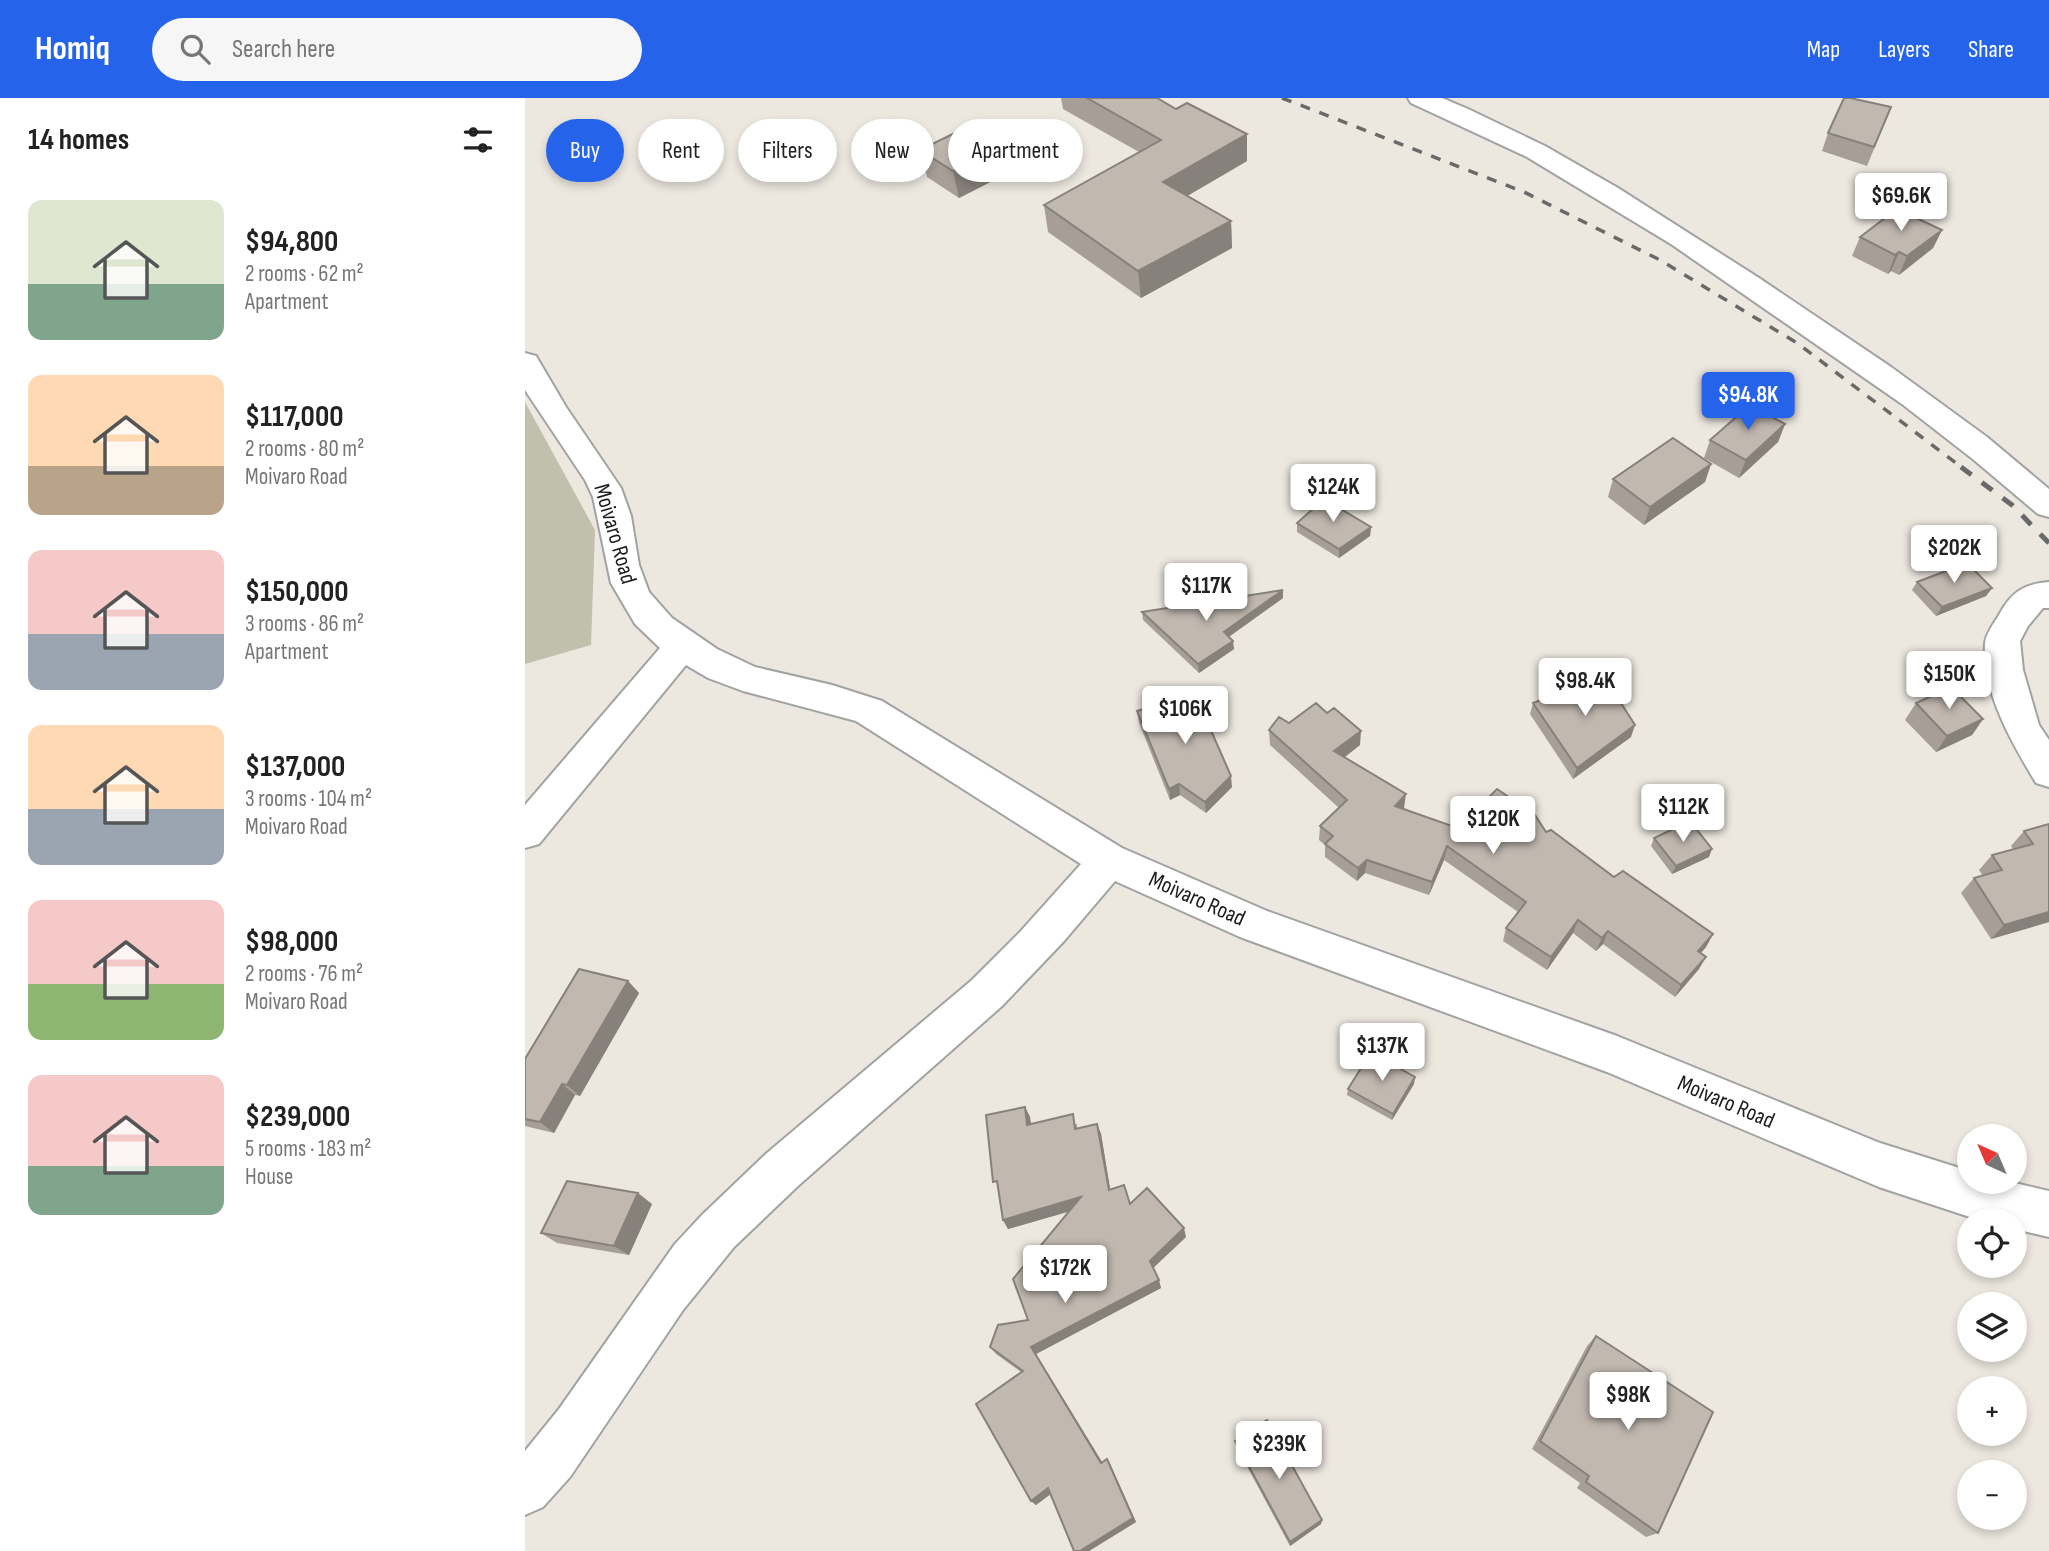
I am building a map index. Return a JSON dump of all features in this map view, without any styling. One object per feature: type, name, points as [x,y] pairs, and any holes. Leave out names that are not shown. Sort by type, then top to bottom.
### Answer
[{"type":"street","points":[[1420,98],[1479,121],[1543,153],[1622,200],[1891,380],[1979,447],[2049,506]]},
{"type":"street","name":"Moivaro Road","points":[[525,363],[544,399],[599,475],[609,496],[623,567],[632,594],[653,622],[682,646],[734,673],[836,698],[869,711],[1108,860],[1254,924],[1617,1056],[1879,1165],[1985,1199],[2049,1214]]},
{"type":"street","points":[[2049,595],[2035,596],[2015,617],[2002,641],[2005,670],[2022,728],[2049,772]]},
{"type":"street","points":[[525,832],[682,646]]},
{"type":"street","points":[[525,1489],[580,1425],[691,1259],[774,1177],[986,994],[1048,933],[1108,860]]},
{"type":"shaded area","points":[[525,402],[595,530],[591,645],[525,664]]},
{"type":"building","points":[[1087,98],[1157,98],[1176,109],[1187,103],[1247,134],[1163,182],[1231,221],[1138,271],[1044,205],[1161,140]]},
{"type":"building","points":[[1844,98],[1891,107],[1874,147],[1828,133]]},
{"type":"building","points":[[948,136],[948,168],[934,159],[934,143]]},
{"type":"building","points":[[1897,209],[1942,230],[1907,256],[1899,252],[1895,255],[1860,237]]},
{"type":"building","points":[[1750,405],[1785,424],[1746,460],[1710,440]]},
{"type":"building","points":[[1673,438],[1711,464],[1650,507],[1613,479]]},
{"type":"building","points":[[1324,499],[1371,527],[1339,549],[1297,523]]},
{"type":"building","points":[[1967,563],[1992,588],[1942,607],[1917,582]]},
{"type":"building","points":[[1283,590],[1224,632],[1233,641],[1198,664],[1142,612]]},
{"type":"building","points":[[1603,675],[1635,725],[1577,768],[1533,703]]},
{"type":"building","points":[[1951,687],[1983,719],[1947,736],[1916,703]]},
{"type":"building","points":[[1195,694],[1231,776],[1205,802],[1179,784],[1169,789],[1137,711]]},
{"type":"building","points":[[1316,703],[1327,713],[1334,708],[1361,731],[1334,751],[1406,794],[1395,806],[1455,827],[1451,836],[1497,789],[1535,815],[1546,832],[1551,830],[1614,877],[1623,871],[1713,934],[1698,951],[1706,957],[1681,985],[1608,931],[1602,938],[1578,920],[1551,957],[1506,928],[1526,902],[1447,846],[1432,882],[1367,860],[1358,868],[1325,844],[1333,836],[1320,826],[1347,800],[1269,730],[1279,717],[1289,723]]},
{"type":"building","points":[[1690,821],[1712,849],[1676,866],[1654,838]]},
{"type":"building","points":[[2049,824],[2049,912],[2004,925],[1974,878],[2002,870],[1992,855],[2033,844],[2024,831]]},
{"type":"building","points":[[579,969],[628,981],[567,1085],[562,1084],[540,1122],[525,1119],[525,1059]]},
{"type":"building","points":[[1371,1052],[1415,1077],[1393,1114],[1348,1089]]},
{"type":"building","points":[[1025,1107],[1027,1125],[1073,1114],[1075,1129],[1097,1124],[1109,1190],[1124,1185],[1130,1204],[1147,1188],[1184,1228],[1150,1261],[1159,1280],[1031,1347],[1101,1463],[1107,1459],[1133,1518],[1080,1551],[1074,1551],[1048,1488],[1031,1501],[976,1404],[1023,1371],[990,1347],[998,1325],[1028,1320],[1013,1279],[1081,1197],[1003,1220],[997,1181],[993,1182],[986,1115]]},
{"type":"building","points":[[567,1181],[638,1193],[614,1246],[541,1233]]},
{"type":"building","points":[[1596,1336],[1713,1412],[1658,1533],[1586,1482],[1589,1476],[1540,1441]]},
{"type":"building","points":[[1267,1420],[1322,1520],[1290,1542],[1235,1441]]},
{"type":"railway","points":[[1282,98],[1524,192],[1660,260],[1797,343],[1964,469]]},
{"type":"railway","points":[[1961,467],[2012,505],[2049,543]]}]
